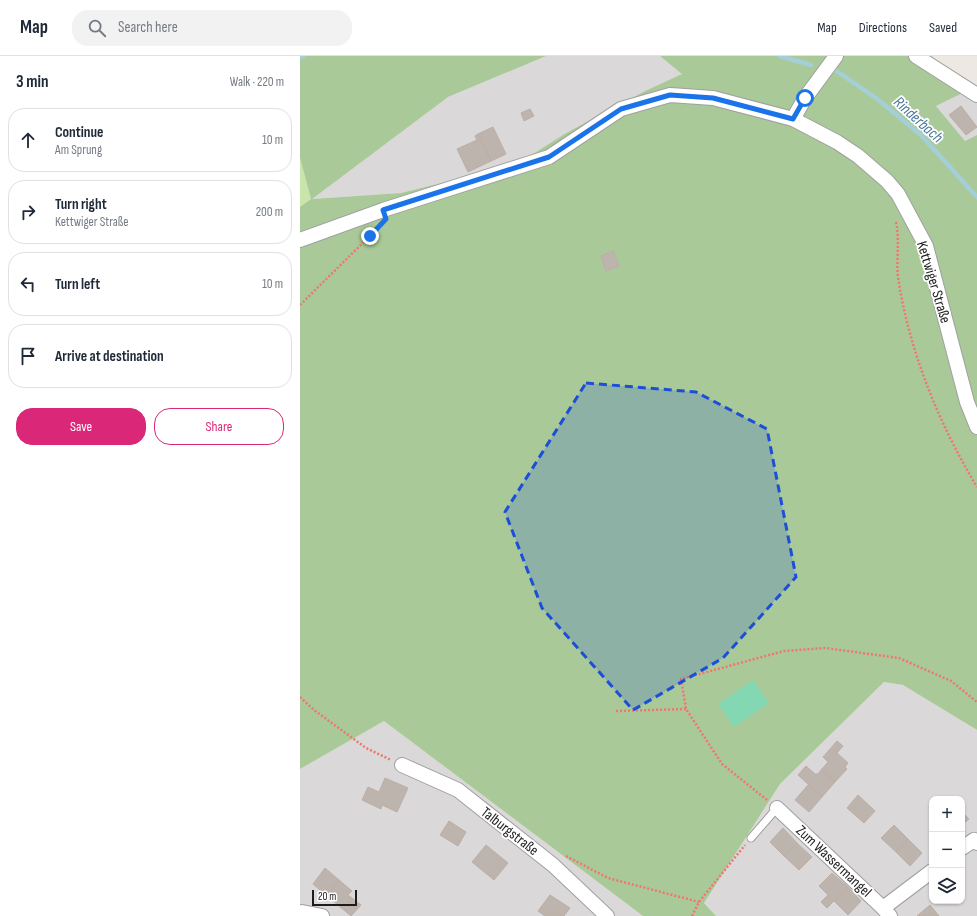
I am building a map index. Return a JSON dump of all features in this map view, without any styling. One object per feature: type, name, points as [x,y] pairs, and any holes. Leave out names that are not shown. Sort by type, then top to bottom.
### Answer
[{"type":"street","points":[[793,119],[805,98],[836,56]]},
{"type":"street","points":[[916,56],[977,95]]},
{"type":"street","name":"Kettwiger Straße","points":[[300,240],[383,210],[549,157],[621,109],[670,95],[713,98],[793,119],[837,142],[858,156],[887,181],[898,194],[926,246],[967,402],[977,427]]},
{"type":"street","name":"Talburgstraße","points":[[402,765],[458,790],[553,865],[606,916]]},
{"type":"street","name":"Zum Wassermangel","points":[[777,808],[887,912]]},
{"type":"street","points":[[965,846],[974,840],[977,843]]},
{"type":"street","points":[[887,912],[929,874]]},
{"type":"street","points":[[302,912],[322,916]]},
{"type":"lane","points":[[751,838],[777,808]]},
{"type":"path","points":[[300,305],[386,219],[383,210]]},
{"type":"path","points":[[895,219],[897,227],[898,275],[912,341],[940,419],[977,488]]},
{"type":"path","points":[[777,808],[722,764],[686,709],[681,679],[784,652],[825,648],[899,658],[951,680],[977,702]]},
{"type":"path","points":[[300,697],[314,710],[366,748],[402,765]]},
{"type":"path","points":[[616,711],[686,709]]},
{"type":"path","points":[[692,916],[699,902],[751,838]]},
{"type":"path","points":[[560,854],[608,878],[699,902]]},
{"type":"highlighted area","points":[[586,383],[696,392],[767,429],[796,577],[723,658],[633,710],[542,608],[505,512]]},
{"type":"shaded area","points":[[546,56],[660,56],[683,74],[645,91],[566,133],[517,164],[401,193],[311,199],[448,97]]},
{"type":"shaded area","points":[[971,89],[977,90],[977,135],[965,141],[936,106]]},
{"type":"shaded area","points":[[884,682],[903,685],[977,730],[977,916],[716,916],[704,903],[780,784]]},
{"type":"shaded area","points":[[384,721],[643,916],[300,916],[300,769]]},
{"type":"green space","points":[[300,56],[546,56],[448,97],[312,199],[401,193],[517,164],[566,133],[645,91],[682,74],[660,56],[931,56],[971,89],[936,106],[965,141],[977,135],[977,730],[903,685],[884,682],[780,784],[704,903],[716,916],[643,916],[384,721],[300,769],[300,207],[311,199],[300,158]]},
{"type":"green space","points":[[300,158],[311,199],[300,207]]},
{"type":"green space","points":[[753,680],[769,703],[734,727],[718,704]]},
{"type":"building","points":[[961,106],[977,127],[966,135],[949,115]]},
{"type":"building","points":[[530,109],[534,116],[524,121],[521,113]]},
{"type":"building","points":[[493,127],[506,154],[491,161],[478,134]]},
{"type":"building","points":[[478,134],[491,161],[468,172],[457,149],[477,140],[475,136]]},
{"type":"building","points":[[613,251],[619,266],[606,271],[601,256]]},
{"type":"building","points":[[837,741],[843,746],[837,753],[848,763],[845,767],[847,769],[835,782],[821,770],[828,762],[823,757]]},
{"type":"building","points":[[806,766],[815,774],[818,774],[821,770],[835,782],[822,797],[798,775]]},
{"type":"building","points":[[385,778],[408,788],[397,812],[382,805],[381,809],[362,800],[368,787],[379,792]]},
{"type":"building","points":[[808,785],[822,797],[809,812],[795,800]]},
{"type":"building","points":[[858,795],[875,811],[864,823],[847,808]]},
{"type":"building","points":[[965,815],[969,819],[965,822]]},
{"type":"building","points":[[449,821],[466,832],[458,846],[440,835]]},
{"type":"building","points":[[894,825],[908,839],[896,852],[881,838]]},
{"type":"building","points":[[783,828],[797,843],[784,856],[770,842]]},
{"type":"building","points":[[908,839],[922,853],[910,866],[896,852]]},
{"type":"building","points":[[797,843],[812,857],[799,870],[784,856]]},
{"type":"building","points":[[486,845],[508,863],[494,880],[472,862]]},
{"type":"building","points":[[325,868],[339,880],[326,895],[313,884]]},
{"type":"building","points":[[832,873],[848,887],[827,908],[821,902],[828,895],[819,886]]},
{"type":"building","points":[[339,880],[352,891],[348,895],[361,905],[351,916],[326,895]]},
{"type":"building","points":[[848,887],[861,901],[848,915],[834,901]]},
{"type":"building","points":[[550,895],[570,908],[564,916],[545,916],[538,911]]},
{"type":"building","points":[[930,905],[939,916],[917,916]]},
{"type":"waterway","name":"Rinderbach","points":[[780,56],[811,65]]},
{"type":"waterway","name":"Rinderbach","points":[[835,70],[876,98],[921,135],[977,197]]},
{"type":"route","points":[[370,236],[386,219],[383,210],[549,157],[621,109],[670,95],[713,98],[793,119],[805,98]]}]
